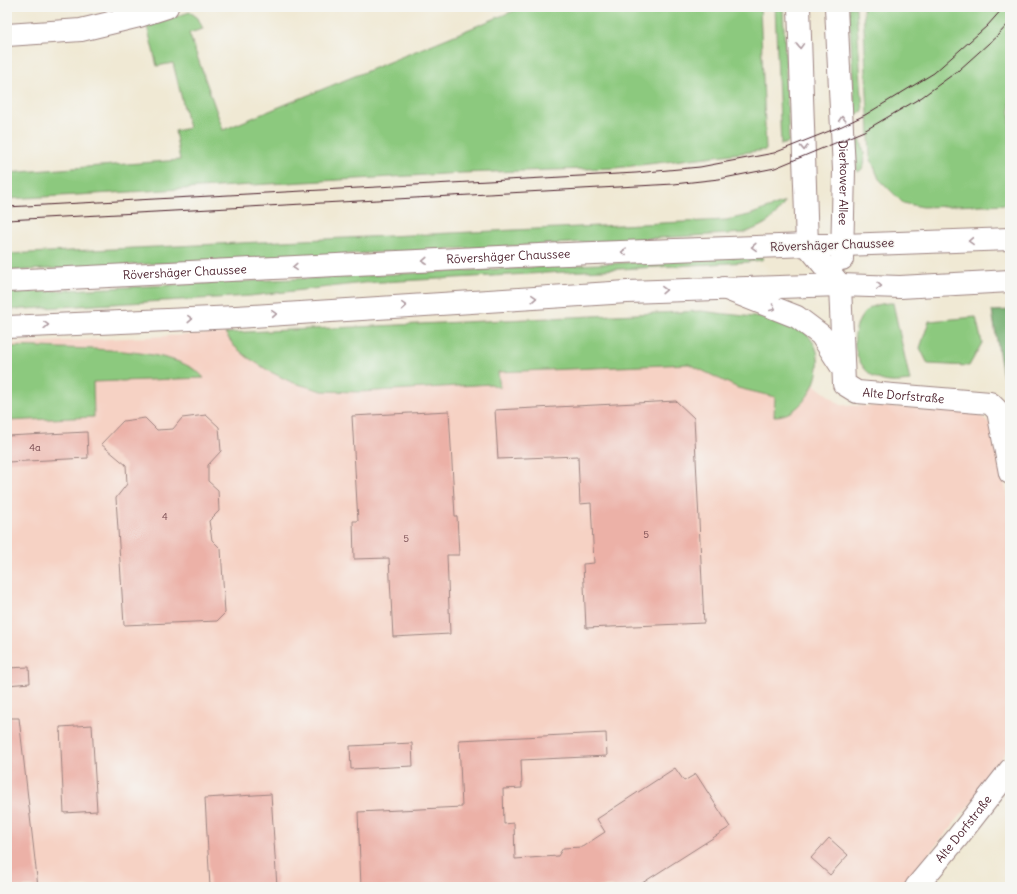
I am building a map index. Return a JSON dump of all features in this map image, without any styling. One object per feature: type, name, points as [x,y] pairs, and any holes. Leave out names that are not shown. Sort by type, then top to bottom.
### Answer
[{"type":"main road","points":[[7,35],[81,30],[139,16],[166,7]]},
{"type":"main road","points":[[799,7],[807,245],[840,285]]},
{"type":"main road","name":"Dierkower Allee","points":[[836,7],[844,170],[843,245],[840,285]]},
{"type":"main road","name":"Rövershäger Chaussee","points":[[7,282],[532,256],[807,245],[1010,240]]},
{"type":"main road","points":[[7,327],[236,317],[627,292],[840,285],[900,287],[1010,281]]},
{"type":"main road","name":"Alte Dorfstraße","points":[[840,285],[844,384],[857,392],[990,403],[998,410],[1010,473]]},
{"type":"main road","points":[[724,288],[797,317],[821,335],[843,368]]},
{"type":"main road","name":"Alte Dorfstraße","points":[[916,887],[957,838],[1010,770]]},
{"type":"shaded area","points":[[701,311],[819,356],[813,384],[841,405],[945,409],[976,413],[991,424],[994,445],[1010,504],[1010,745],[983,789],[901,887],[7,887],[7,344],[486,320]]},
{"type":"green space","points":[[523,7],[760,7],[766,150],[615,168],[462,173],[7,199],[7,173],[180,160],[175,131],[189,128],[173,63],[157,66],[147,26],[190,12],[198,18],[203,29],[189,33],[223,130]]},
{"type":"green space","points":[[775,7],[783,7],[789,142],[781,145]]},
{"type":"green space","points":[[849,7],[856,7],[863,112],[855,115]]},
{"type":"green space","points":[[863,7],[1010,7],[1010,204],[923,207],[903,203],[879,179],[870,157]]},
{"type":"green space","points":[[861,140],[865,163],[861,170],[857,172],[855,142]]},
{"type":"green space","points":[[785,202],[768,222],[744,233],[7,271],[7,254],[726,220],[749,215]]},
{"type":"green space","points":[[762,256],[764,258],[761,260],[748,262],[364,283],[250,296],[7,310],[7,293]]},
{"type":"green space","points":[[893,303],[910,381],[889,382],[880,380],[868,372],[857,356],[855,336],[861,318],[867,310],[873,306]]},
{"type":"green space","points":[[1010,310],[1010,377],[1003,377],[992,311]]},
{"type":"green space","points":[[701,311],[786,320],[802,329],[813,342],[818,357],[818,367],[813,387],[801,404],[793,411],[784,415],[774,416],[775,397],[738,388],[689,364],[498,372],[500,388],[491,384],[360,392],[322,391],[291,382],[269,371],[247,357],[234,346],[225,333]]},
{"type":"green space","points":[[976,317],[982,343],[969,366],[928,364],[920,348],[929,321]]},
{"type":"green space","points":[[7,347],[93,349],[136,352],[177,361],[193,368],[204,378],[93,382],[94,417],[7,421]]},
{"type":"building","points":[[676,401],[694,418],[704,623],[586,628],[583,564],[594,563],[591,503],[580,504],[578,456],[498,459],[495,410]]},
{"type":"building","points":[[449,411],[455,516],[457,516],[459,555],[447,555],[450,634],[393,637],[389,558],[354,559],[353,521],[358,521],[352,416]]},
{"type":"building","points":[[206,415],[219,427],[221,451],[208,465],[208,481],[218,490],[219,511],[209,521],[212,540],[221,549],[225,613],[217,621],[124,625],[116,498],[127,484],[126,465],[101,444],[123,421],[145,418],[157,430],[173,429],[182,418]]},
{"type":"building","points":[[87,432],[88,458],[7,462],[7,436]]},
{"type":"building","points":[[29,667],[30,683],[7,685],[7,668]]},
{"type":"building","points":[[7,718],[19,718],[38,887],[7,887]]},
{"type":"building","points":[[92,725],[97,811],[64,813],[60,727]]},
{"type":"building","points":[[606,733],[607,756],[521,760],[522,788],[503,789],[504,824],[514,823],[515,859],[558,856],[563,848],[582,847],[605,832],[597,819],[675,768],[684,781],[696,774],[730,827],[636,887],[361,887],[358,812],[462,807],[459,740]]},
{"type":"building","points":[[412,743],[413,766],[351,769],[350,746]]},
{"type":"building","points":[[271,794],[277,887],[210,887],[205,798]]},
{"type":"building","points":[[829,838],[848,855],[830,875],[811,858]]},
{"type":"tram line","points":[[7,207],[636,173],[700,167],[774,153],[842,126],[865,115],[934,73],[987,26],[1004,7]]},
{"type":"tram line","points":[[7,220],[674,184],[719,179],[775,168],[864,131],[922,97],[959,70],[998,35],[1010,22]]}]
